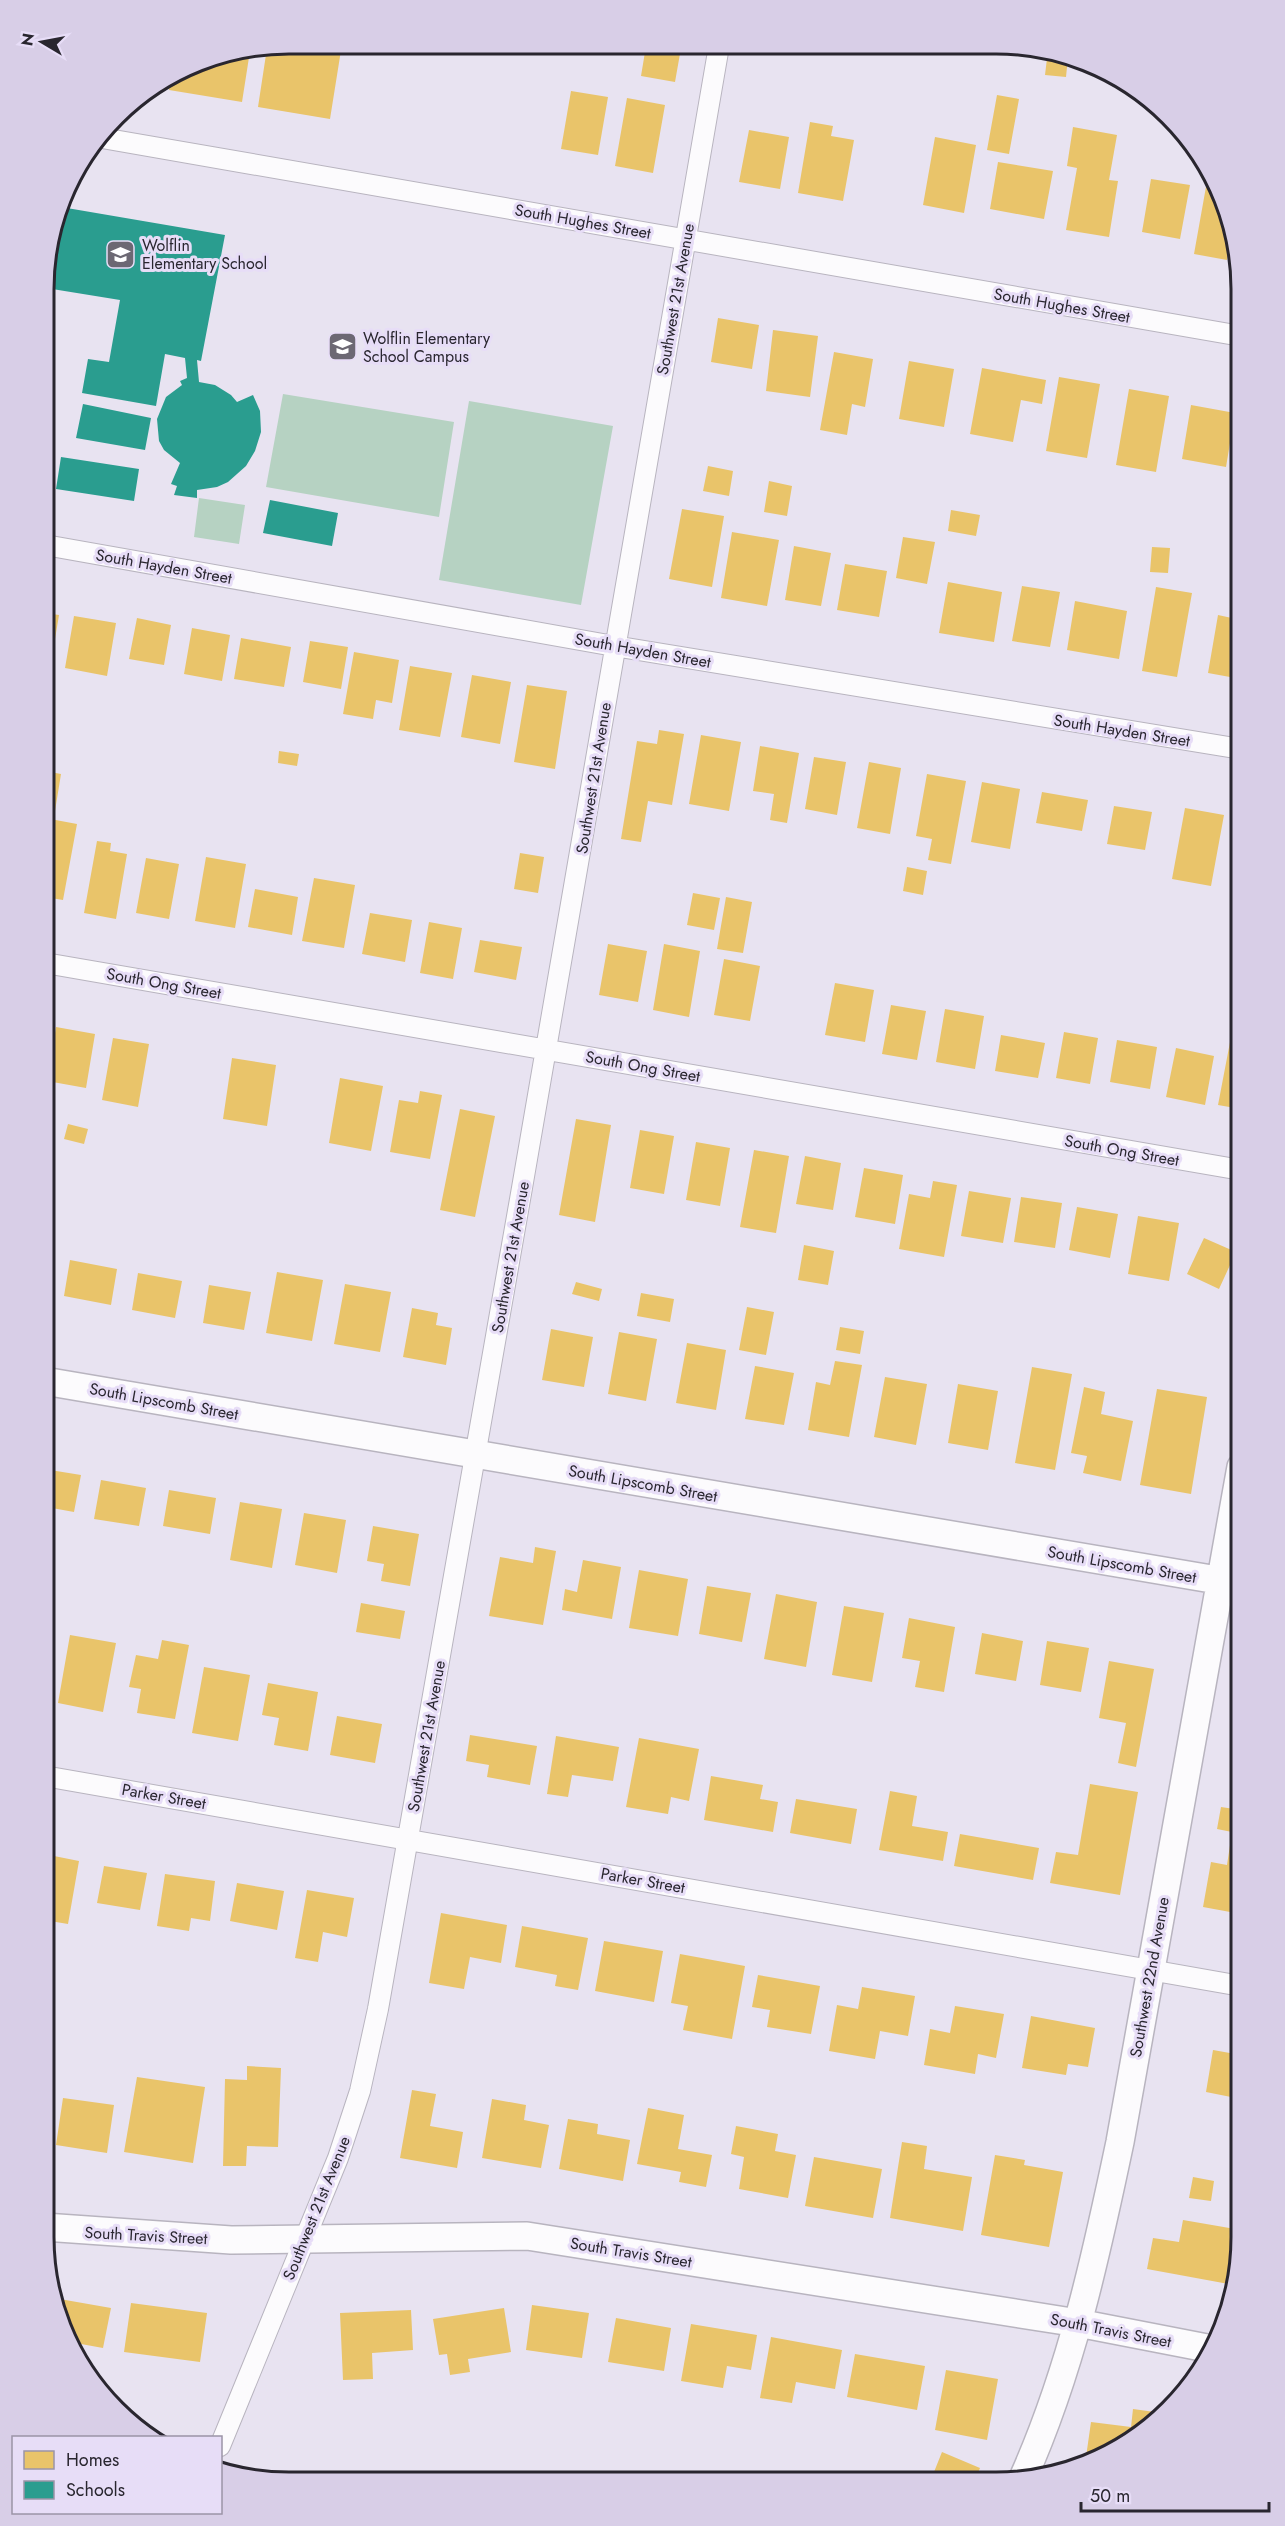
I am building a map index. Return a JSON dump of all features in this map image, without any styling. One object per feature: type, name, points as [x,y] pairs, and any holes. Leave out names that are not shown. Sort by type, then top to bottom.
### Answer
[{"type":"street","name":"Southwest 21st Avenue","points":[[222,2441],[338,2158],[360,2091],[378,2009],[547,1049],[614,646],[718,54]]},
{"type":"street","name":"South Hughes Street","points":[[108,139],[1231,334]]},
{"type":"street","name":"South Hayden Street","points":[[54,547],[614,646],[1231,747]]},
{"type":"street","name":"South Ong Street","points":[[54,965],[1231,1168]]},
{"type":"street","name":"South Lipscomb Street","points":[[54,1383],[1231,1582]]},
{"type":"street","name":"Southwest 22nd Avenue","points":[[1026,2470],[1062,2375],[1097,2248],[1120,2142],[1151,1970],[1231,1587]]},
{"type":"street","name":"Parker Street","points":[[54,1778],[409,1838],[1231,1984]]},
{"type":"street","name":"South Travis Street","points":[[54,2229],[231,2240],[527,2236],[1078,2323],[1203,2347]]},
{"type":"green space","points":[[283,394],[454,422],[439,517],[266,487]]},
{"type":"green space","points":[[469,401],[613,426],[581,605],[439,580]]},
{"type":"green space","points":[[199,498],[245,505],[239,544],[194,537]]},
{"type":"building: Homes","points":[[340,54],[330,119],[258,107],[266,56]]},
{"type":"building: Homes","points":[[645,54],[680,54],[675,82],[641,76]]},
{"type":"building: Homes","points":[[249,58],[242,102],[169,90],[185,78],[199,72]]},
{"type":"building: Homes","points":[[1047,60],[1067,65],[1066,77],[1045,75]]},
{"type":"building: Homes","points":[[571,91],[608,97],[598,155],[561,149]]},
{"type":"building: Homes","points":[[997,95],[1019,99],[1009,154],[987,150]]},
{"type":"building: Homes","points":[[627,98],[665,105],[653,173],[615,166]]},
{"type":"building: Homes","points":[[810,122],[833,126],[831,136],[854,140],[843,201],[798,193]]},
{"type":"building: Homes","points":[[1073,127],[1117,135],[1109,180],[1118,181],[1109,237],[1066,230],[1077,168],[1067,166]]},
{"type":"building: Homes","points":[[749,130],[789,137],[780,189],[739,182]]},
{"type":"building: Homes","points":[[935,137],[976,145],[964,213],[923,205]]},
{"type":"building: Homes","points":[[998,162],[1053,171],[1044,219],[990,209]]},
{"type":"building: Homes","points":[[1151,179],[1190,185],[1180,239],[1142,232]]},
{"type":"building: Homes","points":[[1206,184],[1223,228],[1228,254],[1227,260],[1194,254]]},
{"type":"building: Homes","points":[[718,318],[759,325],[752,369],[711,362]]},
{"type":"building: Homes","points":[[773,330],[818,336],[810,397],[766,391]]},
{"type":"building: Homes","points":[[834,352],[873,359],[865,407],[852,404],[847,435],[820,430]]},
{"type":"building: Homes","points":[[909,361],[954,369],[944,427],[899,419]]},
{"type":"building: Homes","points":[[982,368],[1046,380],[1042,404],[1021,400],[1013,442],[970,434]]},
{"type":"building: Homes","points":[[1059,377],[1100,384],[1087,458],[1046,451]]},
{"type":"building: Homes","points":[[1129,389],[1169,396],[1156,472],[1116,465]]},
{"type":"building: Homes","points":[[1191,405],[1231,412],[1231,437],[1226,467],[1182,459]]},
{"type":"building: Homes","points":[[708,466],[733,471],[729,496],[703,491]]},
{"type":"building: Homes","points":[[769,481],[792,486],[787,516],[764,512]]},
{"type":"building: Homes","points":[[682,509],[724,516],[712,587],[669,579]]},
{"type":"building: Homes","points":[[951,510],[980,515],[976,536],[948,531]]},
{"type":"building: Homes","points":[[732,532],[779,540],[767,606],[721,598]]},
{"type":"building: Homes","points":[[903,537],[935,542],[927,584],[896,578]]},
{"type":"building: Homes","points":[[794,546],[831,553],[821,606],[785,600]]},
{"type":"building: Homes","points":[[1152,547],[1170,548],[1168,573],[1150,572]]},
{"type":"building: Homes","points":[[845,564],[887,571],[879,617],[837,610]]},
{"type":"building: Homes","points":[[948,582],[1002,592],[994,642],[939,633]]},
{"type":"building: Homes","points":[[1022,586],[1060,592],[1050,647],[1012,641]]},
{"type":"building: Homes","points":[[1156,587],[1192,593],[1177,677],[1142,671]]},
{"type":"building: Homes","points":[[1075,601],[1127,611],[1119,659],[1067,650]]},
{"type":"building: Homes","points":[[54,614],[59,615],[54,645]]},
{"type":"building: Homes","points":[[1218,615],[1231,618],[1231,677],[1208,673]]},
{"type":"building: Homes","points":[[74,616],[116,623],[107,676],[65,668]]},
{"type":"building: Homes","points":[[137,618],[171,625],[164,665],[129,659]]},
{"type":"building: Homes","points":[[192,628],[230,635],[222,681],[184,674]]},
{"type":"building: Homes","points":[[241,638],[291,647],[284,687],[234,679]]},
{"type":"building: Homes","points":[[310,641],[348,647],[341,689],[303,682]]},
{"type":"building: Homes","points":[[354,652],[399,660],[392,703],[376,700],[373,719],[343,714]]},
{"type":"building: Homes","points":[[410,666],[452,673],[440,737],[399,730]]},
{"type":"building: Homes","points":[[472,675],[511,682],[500,744],[461,737]]},
{"type":"building: Homes","points":[[527,685],[567,691],[555,769],[514,762]]},
{"type":"building: Homes","points":[[659,730],[684,734],[672,805],[648,801],[641,842],[621,839],[637,741],[657,744]]},
{"type":"building: Homes","points":[[701,735],[741,742],[729,811],[689,804]]},
{"type":"building: Homes","points":[[760,746],[799,753],[787,823],[770,820],[774,794],[753,791]]},
{"type":"building: Homes","points":[[279,751],[299,754],[297,766],[278,763]]},
{"type":"building: Homes","points":[[814,757],[846,762],[837,815],[805,809]]},
{"type":"building: Homes","points":[[869,762],[901,768],[890,834],[857,828]]},
{"type":"building: Homes","points":[[54,773],[61,774],[54,811]]},
{"type":"building: Homes","points":[[927,774],[966,781],[951,864],[928,860],[932,839],[916,836]]},
{"type":"building: Homes","points":[[982,782],[1020,789],[1010,849],[971,842]]},
{"type":"building: Homes","points":[[1042,792],[1088,800],[1082,831],[1036,823]]},
{"type":"building: Homes","points":[[1114,806],[1152,812],[1145,850],[1107,844]]},
{"type":"building: Homes","points":[[1185,808],[1224,815],[1211,886],[1172,879]]},
{"type":"building: Homes","points":[[54,820],[77,824],[63,900],[54,898]]},
{"type":"building: Homes","points":[[97,841],[111,843],[110,851],[127,854],[116,919],[84,913]]},
{"type":"building: Homes","points":[[520,853],[544,857],[538,893],[514,889]]},
{"type":"building: Homes","points":[[206,857],[246,864],[235,928],[195,921]]},
{"type":"building: Homes","points":[[146,858],[179,864],[169,919],[136,913]]},
{"type":"building: Homes","points":[[907,867],[927,871],[923,895],[903,891]]},
{"type":"building: Homes","points":[[314,878],[355,885],[344,948],[302,941]]},
{"type":"building: Homes","points":[[255,889],[298,897],[292,935],[248,927]]},
{"type":"building: Homes","points":[[693,893],[720,898],[714,930],[687,925]]},
{"type":"building: Homes","points":[[726,897],[752,902],[743,953],[717,949]]},
{"type":"building: Homes","points":[[370,913],[412,920],[405,962],[362,954]]},
{"type":"building: Homes","points":[[429,922],[462,928],[453,979],[420,973]]},
{"type":"building: Homes","points":[[480,940],[522,947],[516,980],[474,972]]},
{"type":"building: Homes","points":[[608,944],[647,951],[638,1002],[599,995]]},
{"type":"building: Homes","points":[[664,944],[700,951],[689,1017],[653,1010]]},
{"type":"building: Homes","points":[[724,959],[760,966],[750,1021],[714,1015]]},
{"type":"building: Homes","points":[[835,983],[874,990],[865,1042],[825,1035]]},
{"type":"building: Homes","points":[[891,1005],[926,1011],[917,1060],[882,1054]]},
{"type":"building: Homes","points":[[945,1009],[984,1016],[975,1069],[936,1062]]},
{"type":"building: Homes","points":[[56,1027],[95,1034],[86,1088],[54,1082]]},
{"type":"building: Homes","points":[[1064,1032],[1098,1038],[1090,1084],[1056,1078]]},
{"type":"building: Homes","points":[[1001,1035],[1045,1043],[1038,1078],[995,1071]]},
{"type":"building: Homes","points":[[1231,1037],[1231,1107],[1218,1105]]},
{"type":"building: Homes","points":[[113,1038],[149,1044],[138,1107],[102,1100]]},
{"type":"building: Homes","points":[[1117,1040],[1157,1047],[1150,1089],[1110,1082]]},
{"type":"building: Homes","points":[[1176,1048],[1214,1056],[1205,1105],[1166,1097]]},
{"type":"building: Homes","points":[[232,1058],[276,1065],[267,1126],[223,1119]]},
{"type":"building: Homes","points":[[340,1078],[383,1086],[371,1151],[329,1143]]},
{"type":"building: Homes","points":[[420,1091],[442,1095],[430,1159],[390,1152],[399,1100],[418,1103]]},
{"type":"building: Homes","points":[[460,1109],[495,1116],[475,1217],[440,1210]]},
{"type":"building: Homes","points":[[576,1119],[611,1125],[595,1222],[559,1215]]},
{"type":"building: Homes","points":[[68,1124],[88,1129],[84,1144],[64,1139]]},
{"type":"building: Homes","points":[[640,1130],[674,1136],[664,1194],[630,1188]]},
{"type":"building: Homes","points":[[696,1142],[730,1148],[720,1206],[686,1200]]},
{"type":"building: Homes","points":[[754,1150],[789,1156],[776,1233],[740,1227]]},
{"type":"building: Homes","points":[[805,1156],[841,1163],[833,1210],[796,1204]]},
{"type":"building: Homes","points":[[864,1168],[903,1175],[895,1224],[855,1217]]},
{"type":"building: Homes","points":[[933,1181],[957,1185],[944,1257],[899,1249],[909,1194],[930,1198]]},
{"type":"building: Homes","points":[[969,1191],[1011,1198],[1003,1243],[961,1236]]},
{"type":"building: Homes","points":[[1021,1197],[1062,1203],[1055,1248],[1014,1242]]},
{"type":"building: Homes","points":[[1077,1207],[1118,1214],[1110,1258],[1069,1250]]},
{"type":"building: Homes","points":[[1138,1216],[1179,1223],[1169,1281],[1128,1274]]},
{"type":"building: Homes","points":[[1204,1238],[1231,1250],[1231,1263],[1219,1289],[1187,1274]]},
{"type":"building: Homes","points":[[804,1245],[834,1251],[828,1285],[798,1280]]},
{"type":"building: Homes","points":[[70,1260],[117,1269],[111,1305],[64,1296]]},
{"type":"building: Homes","points":[[277,1272],[323,1280],[312,1341],[266,1333]]},
{"type":"building: Homes","points":[[138,1273],[182,1281],[175,1318],[132,1310]]},
{"type":"building: Homes","points":[[576,1282],[602,1289],[599,1301],[572,1294]]},
{"type":"building: Homes","points":[[345,1284],[391,1292],[380,1352],[334,1344]]},
{"type":"building: Homes","points":[[209,1285],[251,1292],[244,1330],[203,1323]]},
{"type":"building: Homes","points":[[641,1293],[674,1299],[670,1322],[637,1316]]},
{"type":"building: Homes","points":[[747,1307],[774,1312],[766,1355],[739,1350]]},
{"type":"building: Homes","points":[[412,1308],[438,1313],[436,1325],[452,1328],[446,1365],[403,1357]]},
{"type":"building: Homes","points":[[840,1327],[864,1331],[860,1354],[836,1350]]},
{"type":"building: Homes","points":[[551,1329],[593,1337],[584,1387],[542,1380]]},
{"type":"building: Homes","points":[[619,1332],[657,1339],[646,1401],[608,1394]]},
{"type":"building: Homes","points":[[687,1343],[726,1350],[716,1410],[676,1403]]},
{"type":"building: Homes","points":[[835,1361],[862,1365],[849,1437],[808,1430],[816,1382],[830,1385]]},
{"type":"building: Homes","points":[[755,1366],[794,1373],[784,1425],[745,1419]]},
{"type":"building: Homes","points":[[1032,1367],[1072,1374],[1055,1470],[1015,1463]]},
{"type":"building: Homes","points":[[885,1377],[927,1384],[916,1445],[874,1437]]},
{"type":"building: Homes","points":[[958,1384],[998,1391],[988,1450],[948,1443]]},
{"type":"building: Homes","points":[[1084,1387],[1105,1392],[1101,1414],[1133,1421],[1121,1481],[1083,1473],[1087,1456],[1071,1453]]},
{"type":"building: Homes","points":[[1157,1389],[1207,1397],[1191,1494],[1140,1485]]},
{"type":"building: Homes","points":[[54,1471],[81,1475],[74,1512],[54,1508]]},
{"type":"building: Homes","points":[[101,1480],[146,1488],[139,1526],[94,1519]]},
{"type":"building: Homes","points":[[169,1490],[216,1498],[210,1534],[163,1526]]},
{"type":"building: Homes","points":[[240,1502],[282,1509],[272,1568],[230,1560]]},
{"type":"building: Homes","points":[[304,1513],[346,1520],[337,1573],[295,1565]]},
{"type":"building: Homes","points":[[373,1526],[419,1534],[410,1586],[381,1581],[384,1564],[367,1561]]},
{"type":"building: Homes","points":[[535,1547],[556,1551],[543,1625],[489,1616],[500,1557],[533,1563]]},
{"type":"building: Homes","points":[[583,1560],[621,1567],[612,1619],[562,1610],[565,1589],[577,1592]]},
{"type":"building: Homes","points":[[639,1570],[688,1579],[678,1636],[629,1628]]},
{"type":"building: Homes","points":[[707,1586],[751,1593],[742,1642],[699,1634]]},
{"type":"building: Homes","points":[[776,1594],[817,1602],[806,1667],[764,1659]]},
{"type":"building: Homes","points":[[361,1603],[405,1611],[400,1639],[356,1632]]},
{"type":"building: Homes","points":[[844,1606],[884,1613],[872,1682],[832,1675]]},
{"type":"building: Homes","points":[[909,1618],[955,1627],[944,1692],[915,1687],[920,1661],[902,1658]]},
{"type":"building: Homes","points":[[982,1633],[1023,1641],[1016,1681],[975,1674]]},
{"type":"building: Homes","points":[[70,1635],[116,1643],[103,1712],[58,1703]]},
{"type":"building: Homes","points":[[162,1640],[189,1645],[175,1719],[137,1713],[141,1689],[129,1687],[136,1655],[158,1659]]},
{"type":"building: Homes","points":[[1047,1641],[1089,1648],[1081,1692],[1040,1685]]},
{"type":"building: Homes","points":[[1109,1661],[1154,1669],[1136,1767],[1118,1763],[1126,1723],[1099,1718]]},
{"type":"building: Homes","points":[[204,1667],[250,1675],[238,1741],[192,1733]]},
{"type":"building: Homes","points":[[268,1683],[318,1692],[308,1751],[274,1745],[279,1718],[262,1715]]},
{"type":"building: Homes","points":[[337,1716],[382,1724],[375,1763],[330,1755]]},
{"type":"building: Homes","points":[[470,1735],[537,1746],[530,1785],[487,1777],[489,1765],[466,1761]]},
{"type":"building: Homes","points":[[556,1736],[619,1747],[613,1781],[572,1775],[568,1797],[547,1794]]},
{"type":"building: Homes","points":[[639,1738],[699,1749],[689,1801],[671,1797],[668,1814],[626,1807]]},
{"type":"building: Homes","points":[[711,1776],[763,1785],[760,1799],[778,1802],[773,1832],[704,1820]]},
{"type":"building: Homes","points":[[1090,1784],[1138,1792],[1120,1895],[1050,1883],[1056,1852],[1078,1855]]},
{"type":"building: Homes","points":[[890,1791],[917,1796],[912,1826],[948,1832],[943,1861],[879,1850]]},
{"type":"building: Homes","points":[[796,1799],[857,1809],[851,1844],[790,1833]]},
{"type":"building: Homes","points":[[1221,1807],[1231,1808],[1231,1832],[1217,1829]]},
{"type":"building: Homes","points":[[960,1834],[1039,1848],[1033,1880],[954,1866]]},
{"type":"building: Homes","points":[[1231,1839],[1231,1912],[1203,1907],[1211,1862],[1227,1865]]},
{"type":"building: Homes","points":[[54,1856],[79,1861],[68,1924],[54,1922]]},
{"type":"building: Homes","points":[[104,1866],[147,1873],[140,1910],[97,1903]]},
{"type":"building: Homes","points":[[165,1874],[215,1881],[210,1921],[191,1918],[189,1931],[157,1926]]},
{"type":"building: Homes","points":[[237,1883],[284,1891],[277,1930],[230,1921]]},
{"type":"building: Homes","points":[[307,1890],[354,1898],[347,1937],[323,1932],[318,1962],[295,1958]]},
{"type":"building: Homes","points":[[441,1913],[507,1925],[501,1963],[470,1957],[464,1989],[429,1983]]},
{"type":"building: Homes","points":[[522,1926],[588,1938],[578,1990],[555,1986],[557,1975],[515,1967]]},
{"type":"building: Homes","points":[[604,1941],[663,1951],[654,2002],[595,1991]]},
{"type":"building: Homes","points":[[680,1954],[745,1966],[732,2039],[683,2030],[688,2006],[671,2003]]},
{"type":"building: Homes","points":[[758,1975],[820,1986],[811,2034],[767,2027],[770,2010],[752,2007]]},
{"type":"building: Homes","points":[[862,1987],[915,1996],[908,2036],[880,2031],[875,2059],[829,2051],[837,2005],[858,2009]]},
{"type":"building: Homes","points":[[955,2006],[1004,2014],[996,2058],[978,2054],[975,2074],[924,2065],[930,2029],[950,2033]]},
{"type":"building: Homes","points":[[1031,2016],[1095,2028],[1088,2067],[1068,2064],[1066,2075],[1022,2068]]},
{"type":"building: Homes","points":[[1213,2050],[1231,2053],[1231,2097],[1206,2092]]},
{"type":"building: Homes","points":[[247,2066],[281,2068],[278,2147],[247,2146],[246,2166],[223,2166],[225,2079],[247,2080]]},
{"type":"building: Homes","points":[[137,2077],[205,2087],[193,2163],[124,2152]]},
{"type":"building: Homes","points":[[412,2090],[436,2094],[430,2126],[463,2132],[457,2168],[400,2158]]},
{"type":"building: Homes","points":[[63,2098],[114,2105],[107,2153],[56,2145]]},
{"type":"building: Homes","points":[[492,2099],[526,2105],[524,2120],[549,2125],[541,2168],[482,2158]]},
{"type":"building: Homes","points":[[648,2108],[684,2115],[678,2149],[712,2155],[706,2187],[679,2182],[681,2172],[637,2164]]},
{"type":"building: Homes","points":[[568,2119],[598,2124],[597,2134],[630,2140],[623,2181],[559,2169]]},
{"type":"building: Homes","points":[[736,2126],[778,2134],[775,2151],[796,2155],[788,2198],[739,2189],[744,2157],[731,2154]]},
{"type":"building: Homes","points":[[902,2142],[927,2146],[924,2169],[972,2177],[963,2231],[890,2218]]},
{"type":"building: Homes","points":[[995,2155],[1025,2160],[1024,2165],[1063,2172],[1049,2247],[981,2235]]},
{"type":"building: Homes","points":[[814,2157],[882,2169],[873,2218],[805,2206]]},
{"type":"building: Homes","points":[[1193,2177],[1214,2181],[1211,2201],[1189,2198]]},
{"type":"building: Homes","points":[[1183,2220],[1231,2228],[1226,2284],[1147,2269],[1153,2238],[1179,2242]]},
{"type":"building: Homes","points":[[62,2299],[111,2308],[103,2348],[80,2344]]},
{"type":"building: Homes","points":[[131,2303],[207,2313],[200,2362],[124,2352]]},
{"type":"building: Homes","points":[[532,2305],[589,2313],[582,2358],[526,2350]]},
{"type":"building: Homes","points":[[504,2308],[511,2352],[468,2359],[470,2372],[450,2375],[447,2354],[439,2355],[433,2319]]},
{"type":"building: Homes","points":[[411,2310],[413,2350],[372,2353],[373,2379],[343,2380],[340,2313]]},
{"type":"building: Homes","points":[[616,2318],[671,2328],[664,2371],[608,2362]]},
{"type":"building: Homes","points":[[691,2324],[757,2335],[751,2370],[727,2366],[723,2388],[681,2381]]},
{"type":"building: Homes","points":[[771,2337],[842,2350],[835,2389],[796,2382],[792,2403],[760,2398]]},
{"type":"building: Homes","points":[[855,2354],[925,2366],[917,2410],[847,2397]]},
{"type":"building: Homes","points":[[946,2370],[998,2379],[987,2440],[935,2430]]},
{"type":"building: Homes","points":[[1133,2409],[1153,2412],[1126,2432],[1086,2454],[1091,2422],[1131,2427]]},
{"type":"building: Homes","points":[[942,2452],[980,2468],[978,2472],[934,2472]]},
{"type":"building: Schools","points":[[68,208],[225,235],[201,361],[197,360],[199,382],[215,385],[231,395],[237,402],[253,395],[260,411],[261,432],[255,451],[246,466],[228,482],[217,487],[197,490],[197,498],[174,495],[177,486],[171,484],[180,463],[164,450],[159,441],[157,419],[166,397],[182,385],[180,381],[187,378],[185,358],[165,354],[156,406],[82,393],[88,359],[109,362],[120,300],[54,289],[56,259]]},
{"type":"building: Schools","points":[[83,404],[151,418],[145,450],[76,438]]},
{"type":"building: Schools","points":[[61,457],[139,469],[134,501],[56,489]]},
{"type":"building: Schools","points":[[270,500],[338,513],[332,546],[263,533]]},
{"type":"place","name":"Wolflin Elementary School","points":[[121,254]]},
{"type":"place","name":"Wolflin Elementary School Campus","points":[[342,347]]}]
